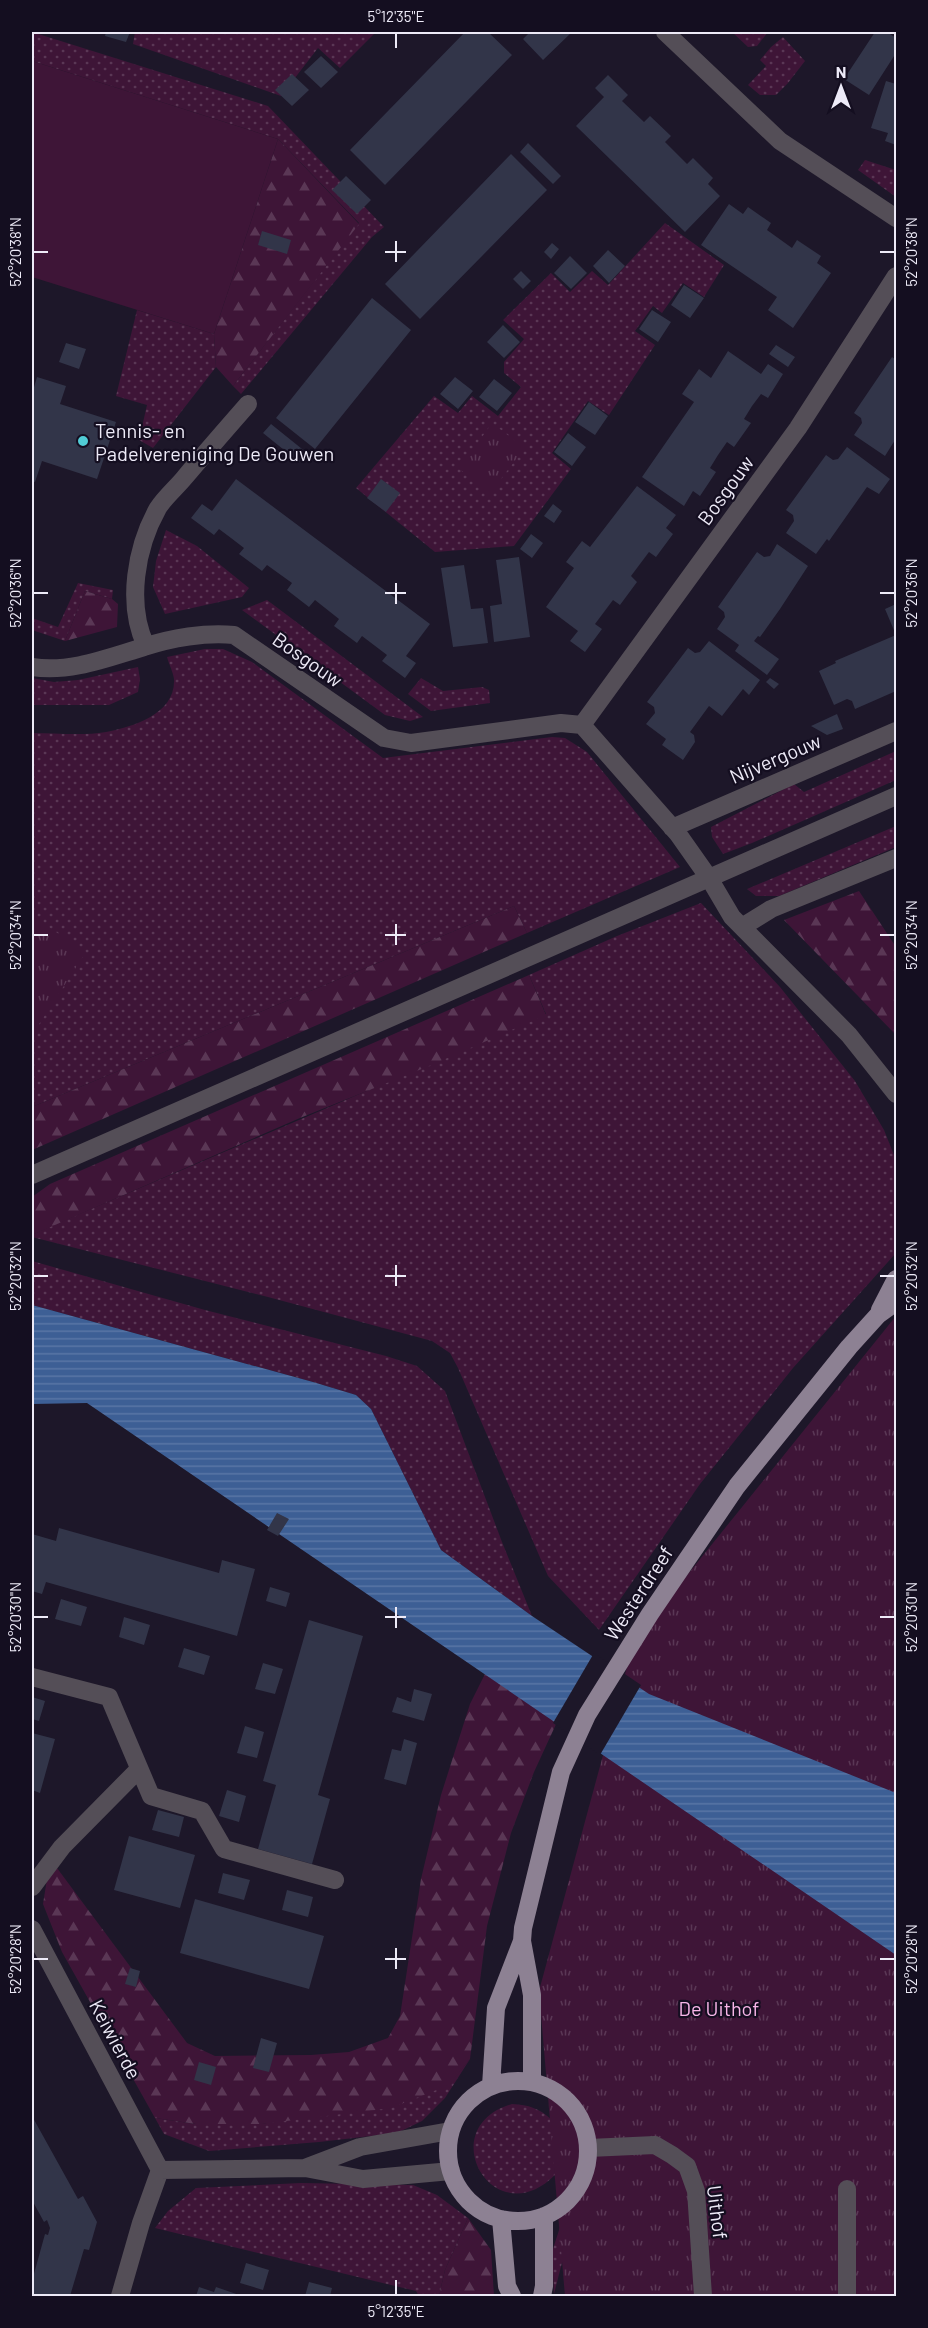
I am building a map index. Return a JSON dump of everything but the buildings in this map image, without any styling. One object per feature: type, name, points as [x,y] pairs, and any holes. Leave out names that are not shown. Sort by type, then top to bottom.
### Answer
[{"type":"main road","name":"Westerdreef","points":[[878,1315],[897,1279]]},
{"type":"main road","name":"Westerdreef","points":[[532,2082],[532,1995],[522,1941],[523,1928],[561,1772],[587,1715],[650,1614],[737,1486],[849,1347],[878,1315],[897,1302]]},
{"type":"main road","name":"Westerdreef","points":[[491,2086],[496,2008],[522,1941]]},
{"type":"main road","points":[[512,2081],[532,2082],[558,2093],[578,2113],[586,2130],[589,2148],[586,2170],[577,2190],[562,2206],[544,2216],[523,2221],[501,2219],[470,2202],[458,2188],[448,2158],[450,2131],[459,2112],[473,2096],[491,2086],[512,2081]]},
{"type":"main road","points":[[542,2296],[544,2216]]},
{"type":"main road","points":[[501,2219],[507,2286],[512,2296]]},
{"type":"street","points":[[665,32],[775,137],[897,218]]},
{"type":"street","name":"Bosgouw","points":[[32,667],[75,667],[146,646],[215,633],[234,634],[384,738],[411,743],[561,723],[582,725],[798,428],[897,276]]},
{"type":"street","points":[[146,646],[136,603],[135,574],[151,525],[159,507],[248,404]]},
{"type":"street","points":[[582,725],[672,828],[709,879],[732,916],[849,1035],[897,1094]]},
{"type":"street","name":"Nijvergouw","points":[[672,828],[897,731]]},
{"type":"street","points":[[32,1175],[897,796]]},
{"type":"street","points":[[742,927],[771,909],[897,858]]},
{"type":"street","points":[[32,1677],[110,1697],[151,1796],[202,1810],[224,1849],[335,1880]]},
{"type":"street","points":[[32,1887],[62,1847],[139,1769]]},
{"type":"street","name":"Keiwierde","points":[[32,1929],[160,2170]]},
{"type":"street","points":[[305,2168],[360,2146],[450,2131]]},
{"type":"street","name":"Uithof","points":[[589,2148],[656,2145],[687,2166],[696,2191],[703,2296]]},
{"type":"street","points":[[120,2296],[141,2223],[160,2170],[305,2168],[363,2179],[451,2171]]},
{"type":"street","points":[[847,2189],[847,2296]]},
{"type":"green space","points":[[32,32],[268,106],[384,227],[372,237],[241,394],[233,386],[359,223],[278,139],[32,61]]},
{"type":"green space","points":[[135,32],[376,32],[340,68],[318,48],[281,96],[133,44]]},
{"type":"green space","points":[[732,32],[768,32],[757,46],[748,47]]},
{"type":"green space","points":[[783,37],[805,61],[776,95],[760,95],[748,85],[766,66],[760,60]]},
{"type":"green space","points":[[32,61],[278,139],[214,334],[32,277]]},
{"type":"green space","points":[[278,139],[359,224],[233,386],[216,367],[214,334]]},
{"type":"green space","points":[[865,160],[896,170],[896,197],[858,170]]},
{"type":"green space","points":[[665,223],[724,265],[704,297],[683,283],[662,313],[653,306],[635,331],[655,345],[609,415],[588,401],[552,453],[571,469],[514,546],[435,552],[356,488],[434,396],[458,413],[472,396],[498,416],[521,387],[504,373],[504,362],[524,339],[503,320],[551,273],[570,292],[592,271],[608,285]]},
{"type":"green space","points":[[137,310],[214,334],[216,367],[153,448],[139,440],[147,405],[116,396]]},
{"type":"green space","points":[[492,423],[525,448],[490,493],[459,469]]},
{"type":"green space","points":[[166,530],[197,546],[249,588],[242,597],[165,614],[153,587],[156,561]]},
{"type":"green space","points":[[78,583],[113,590],[112,599],[85,591],[65,641],[32,630],[32,618],[58,627]]},
{"type":"green space","points":[[85,591],[112,599],[118,604],[117,627],[65,641]]},
{"type":"green space","points":[[267,600],[423,717],[410,721],[385,715],[242,610]]},
{"type":"green space","points":[[205,649],[223,649],[252,662],[383,758],[552,737],[565,738],[587,752],[680,867],[527,933],[514,906],[32,1107],[32,733],[97,733],[128,727],[151,717],[168,701],[173,691],[174,679],[167,657]]},
{"type":"green space","points":[[138,667],[140,679],[138,692],[109,705],[32,705],[32,678],[54,682],[78,680]]},
{"type":"green space","points":[[421,678],[443,691],[482,687],[489,690],[490,703],[431,711],[408,694]]},
{"type":"green space","points":[[896,751],[896,780],[723,854],[712,837],[711,827],[794,784],[804,792]]},
{"type":"green space","points":[[896,826],[896,847],[779,896],[756,896],[747,889]]},
{"type":"green space","points":[[859,891],[896,947],[896,1035],[784,920]]},
{"type":"green space","points":[[701,903],[780,987],[855,1081],[884,1130],[896,1160],[896,1253],[793,1368],[700,1484],[599,1630],[548,1576],[450,1353],[432,1341],[32,1237],[49,1227],[546,1014],[529,975],[617,936]]},
{"type":"green space","points":[[514,906],[527,933],[32,1150],[32,1107]]},
{"type":"green space","points":[[32,916],[86,952],[32,1035]]},
{"type":"green space","points":[[529,975],[546,1015],[429,1066],[300,1118],[32,1235],[32,1197],[50,1184]]},
{"type":"green space","points":[[32,1261],[417,1366],[445,1391],[532,1616],[441,1550],[371,1409],[356,1395],[32,1305]]},
{"type":"green space","name":"De Uithof","points":[[896,1316],[896,2296],[565,2296],[539,1991],[634,1641]]},
{"type":"green space","points":[[485,1674],[557,1722],[534,1772],[511,1833],[487,1926],[470,2059],[449,2085],[391,2108],[262,2124],[196,2124],[155,2118],[62,1952],[43,1904],[47,1879],[57,1868],[187,2043],[215,2056],[311,2055],[349,2052],[388,2038],[400,2016],[421,1879],[441,1795],[470,1704]]},
{"type":"green space","points":[[470,2059],[445,2098],[422,2121],[397,2133],[209,2151],[164,2134],[155,2118],[196,2124],[262,2124],[448,2085]]},
{"type":"green space","points":[[512,2104],[534,2108],[552,2120],[555,2175],[532,2190],[511,2193],[493,2186],[480,2171],[474,2153],[476,2134],[488,2116]]},
{"type":"green space","points":[[301,2183],[413,2185],[437,2195],[468,2218],[445,2270],[439,2296],[419,2296],[416,2291],[155,2228],[168,2211],[196,2188]]},
{"type":"green space","points":[[570,2196],[567,2243],[554,2294],[552,2252]]},
{"type":"green space","points":[[468,2218],[491,2250],[494,2296],[439,2296],[445,2270]]},
{"type":"water","points":[[32,1305],[356,1395],[371,1409],[441,1550],[532,1616],[649,1694],[896,1793],[896,1955],[87,1403],[32,1404]]},
{"type":"pier","points":[[594,1653],[641,1685],[600,1755],[553,1723]]},
{"type":"place","name":"Tennis- en Padelvereniging De Gouwen","points":[[83,441]]}]
